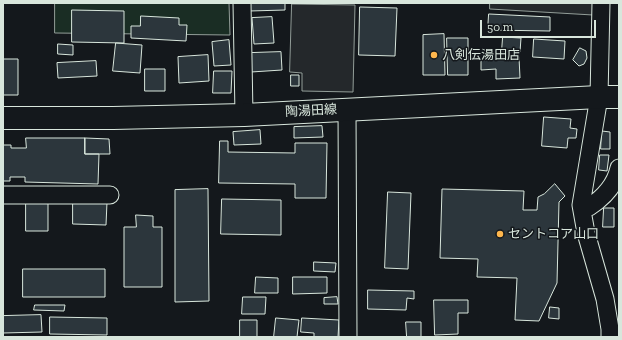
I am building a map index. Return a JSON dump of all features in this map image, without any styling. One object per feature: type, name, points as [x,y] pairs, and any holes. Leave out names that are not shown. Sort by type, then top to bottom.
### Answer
[{"type":"main road","name":"陶湯田線","points":[[3,118],[113,118],[244,115],[609,97]]},
{"type":"street","points":[[242,3],[244,115]]},
{"type":"street","points":[[602,3],[609,97],[581,205],[586,233],[605,300],[610,337]]},
{"type":"street","points":[[347,109],[348,337]]},
{"type":"street","points":[[581,205],[588,207],[602,198],[617,177],[619,168]]},
{"type":"street","points":[[3,195],[110,194]]},
{"type":"green space","points":[[55,3],[229,3],[230,35],[55,33]]},
{"type":"shaded area","points":[[490,3],[594,3],[593,15],[490,9]]},
{"type":"shaded area","points":[[292,4],[355,5],[353,92],[302,91],[302,73],[290,72]]},
{"type":"building","points":[[250,3],[285,3],[285,10],[250,11]]},
{"type":"building","points":[[360,7],[397,8],[395,56],[359,55]]},
{"type":"building","points":[[72,10],[124,11],[124,43],[72,42]]},
{"type":"building","points":[[489,14],[550,17],[550,31],[488,30]]},
{"type":"building","points":[[141,16],[179,18],[179,25],[187,25],[186,41],[131,38],[131,26],[140,26]]},
{"type":"building","points":[[272,17],[274,43],[254,44],[252,18]]},
{"type":"building","name":"八剣伝湯田店","points":[[444,34],[445,75],[423,75],[423,35]]},
{"type":"building","points":[[503,37],[521,38],[520,52],[502,51]]},
{"type":"building","points":[[447,38],[468,38],[468,75],[448,75]]},
{"type":"building","points":[[534,39],[565,41],[564,59],[533,57]]},
{"type":"building","points":[[229,40],[231,65],[214,66],[212,42]]},
{"type":"building","points":[[116,43],[142,45],[140,73],[113,71]]},
{"type":"building","points":[[58,44],[73,45],[73,55],[58,54]]},
{"type":"building","points":[[580,48],[586,51],[587,58],[584,64],[579,66],[573,60]]},
{"type":"building","points":[[281,52],[282,70],[251,72],[251,53]]},
{"type":"building","points":[[208,55],[209,81],[179,83],[178,57]]},
{"type":"building","points":[[519,57],[520,78],[496,79],[496,69],[481,70],[481,59]]},
{"type":"building","points":[[3,59],[18,59],[18,95],[3,95]]},
{"type":"building","points":[[96,61],[97,76],[58,78],[57,63]]},
{"type":"building","points":[[145,69],[165,69],[165,91],[145,91]]},
{"type":"building","points":[[214,71],[232,71],[231,93],[213,93]]},
{"type":"building","points":[[291,75],[299,75],[299,86],[291,86]]},
{"type":"building","points":[[544,117],[571,119],[570,128],[577,129],[576,138],[568,138],[567,148],[542,146]]},
{"type":"building","points":[[322,126],[323,137],[294,138],[294,127]]},
{"type":"building","points":[[260,130],[261,144],[234,145],[233,132]]},
{"type":"building","points":[[602,131],[610,132],[610,149],[601,149]]},
{"type":"building","points":[[26,138],[85,138],[85,154],[99,154],[98,184],[25,182],[25,177],[10,177],[10,181],[3,181],[3,145],[11,145],[11,148],[26,148]]},
{"type":"building","points":[[85,138],[109,139],[110,154],[85,154]]},
{"type":"building","points":[[220,141],[228,141],[228,152],[295,153],[295,143],[327,143],[326,198],[295,198],[295,184],[219,183]]},
{"type":"building","points":[[600,155],[609,155],[607,171],[599,170]]},
{"type":"building","name":"セントコア山口","points":[[555,184],[565,196],[559,202],[557,283],[539,321],[515,320],[517,278],[477,277],[478,259],[440,258],[442,189],[524,191],[523,210],[537,210],[538,197],[544,194]]},
{"type":"building","points":[[208,189],[209,301],[175,302],[175,190]]},
{"type":"building","points":[[388,192],[411,193],[408,269],[385,268]]},
{"type":"building","points":[[222,199],[281,200],[281,235],[221,234]]},
{"type":"building","points":[[26,201],[48,201],[48,231],[26,231]]},
{"type":"building","points":[[73,201],[107,202],[106,225],[73,224]]},
{"type":"building","points":[[604,208],[614,208],[614,227],[603,227]]},
{"type":"building","points":[[136,215],[153,216],[153,227],[162,227],[162,287],[124,287],[124,227],[136,227]]},
{"type":"building","points":[[314,262],[336,263],[335,272],[314,271]]},
{"type":"building","points":[[23,269],[105,269],[105,297],[23,297]]},
{"type":"building","points":[[256,277],[278,278],[278,293],[255,293]]},
{"type":"building","points":[[293,277],[327,277],[327,293],[293,294]]},
{"type":"building","points":[[368,290],[414,291],[414,299],[407,298],[406,310],[368,309]]},
{"type":"building","points":[[243,297],[266,297],[265,314],[242,314]]},
{"type":"building","points":[[337,297],[338,304],[324,304],[324,298]]},
{"type":"building","points":[[434,300],[468,300],[468,313],[458,313],[458,334],[435,335]]},
{"type":"building","points":[[35,305],[65,305],[64,311],[34,310]]},
{"type":"building","points":[[550,307],[559,308],[559,319],[549,318]]},
{"type":"building","points":[[41,315],[42,332],[3,333],[3,316]]},
{"type":"building","points":[[50,317],[107,318],[107,335],[50,334]]},
{"type":"building","points":[[276,318],[299,320],[297,337],[274,337]]},
{"type":"building","points":[[302,318],[339,320],[338,337],[314,337],[314,333],[301,332]]},
{"type":"building","points":[[240,320],[257,320],[257,337],[240,337]]},
{"type":"building","points":[[406,322],[421,322],[421,337],[407,337]]},
{"type":"place","name":"八剣伝湯田店","points":[[434,55]]},
{"type":"place","name":"セントコア山口","points":[[500,234]]}]
